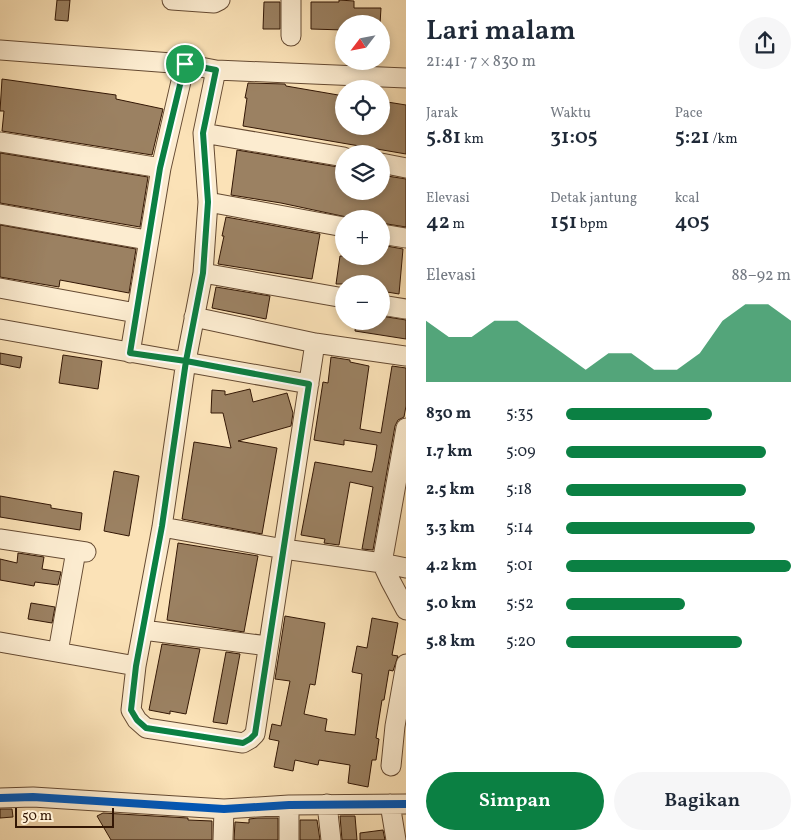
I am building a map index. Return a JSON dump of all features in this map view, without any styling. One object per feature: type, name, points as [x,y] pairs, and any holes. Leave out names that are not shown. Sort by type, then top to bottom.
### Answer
[{"type":"street","points":[[172,0],[214,3],[220,0]]},
{"type":"street","points":[[291,0],[291,36]]},
{"type":"street","points":[[0,50],[185,64],[216,70],[406,78]]},
{"type":"street","points":[[130,353],[160,168],[185,64]]},
{"type":"street","points":[[216,70],[203,133],[208,202],[203,273],[186,361],[162,526],[136,666],[131,710],[137,720],[146,728],[243,743],[255,734],[315,343]]},
{"type":"street","points":[[203,133],[335,155]]},
{"type":"street","points":[[0,142],[160,168]]},
{"type":"street","points":[[390,165],[406,168]]},
{"type":"street","points":[[208,202],[335,225]]},
{"type":"street","points":[[0,214],[147,240]]},
{"type":"street","points":[[390,235],[406,238]]},
{"type":"street","points":[[203,273],[335,296]]},
{"type":"street","points":[[0,288],[136,313]]},
{"type":"street","points":[[390,306],[406,309]]},
{"type":"street","points":[[194,317],[315,343],[406,356]]},
{"type":"street","points":[[0,329],[309,384]]},
{"type":"street","points":[[406,428],[382,563],[406,610]]},
{"type":"street","points":[[162,526],[284,549],[406,568]]},
{"type":"street","points":[[0,539],[81,551],[58,652]]},
{"type":"street","points":[[143,630],[268,646]]},
{"type":"street","points":[[0,642],[136,666]]},
{"type":"street","points":[[391,766],[395,726],[406,664]]},
{"type":"street","points":[[0,798],[33,798],[224,809],[289,805],[398,804],[396,840]]},
{"type":"street","points":[[327,804],[330,840]]},
{"type":"street","points":[[289,805],[289,840]]},
{"type":"street","points":[[222,840],[224,809]]},
{"type":"building","points":[[57,0],[70,0],[68,21],[55,20]]},
{"type":"building","points":[[339,0],[354,1],[354,8],[381,8],[381,15],[335,15],[335,30],[311,29],[311,2],[339,2]]},
{"type":"building","points":[[264,2],[280,2],[280,29],[263,29]]},
{"type":"building","points":[[2,79],[116,95],[116,99],[163,109],[152,155],[2,131],[4,111],[0,111]]},
{"type":"building","points":[[248,83],[285,84],[286,86],[335,94],[335,135],[390,135],[390,102],[406,105],[406,154],[390,151],[390,145],[354,145],[243,126],[247,98],[245,98]]},
{"type":"building","points":[[237,150],[335,166],[335,200],[390,200],[390,176],[406,179],[406,227],[390,224],[390,210],[335,210],[335,215],[231,195]]},
{"type":"building","points":[[0,153],[148,177],[140,227],[0,203]]},
{"type":"building","points":[[226,217],[320,234],[312,279],[218,264]]},
{"type":"building","points":[[0,225],[136,249],[129,293],[60,280],[59,287],[0,277]]},
{"type":"building","points":[[390,247],[403,249],[399,294],[390,292],[390,275],[337,275],[339,265],[390,265]]},
{"type":"building","points":[[216,287],[270,296],[266,319],[212,308]]},
{"type":"building","points":[[390,317],[406,320],[406,339],[355,331],[390,330]]},
{"type":"building","points":[[0,353],[22,357],[20,368],[0,364]]},
{"type":"building","points":[[63,355],[102,361],[98,389],[59,383]]},
{"type":"building","points":[[331,357],[369,366],[360,429],[381,433],[392,366],[406,368],[406,406],[404,417],[398,420],[395,426],[373,550],[362,549],[373,487],[350,482],[339,545],[324,543],[325,539],[301,535],[315,462],[372,472],[375,458],[377,445],[344,440],[344,445],[314,440],[323,382],[328,383]]},
{"type":"building","points":[[250,389],[253,402],[287,393],[293,413],[291,426],[238,441],[277,448],[262,534],[182,519],[194,442],[231,448],[223,413],[211,413],[212,390],[225,391],[225,395]]},
{"type":"building","points":[[114,471],[139,476],[129,536],[104,531]]},
{"type":"building","points":[[0,496],[51,505],[51,508],[82,513],[80,530],[0,517]]},
{"type":"building","points":[[178,543],[258,556],[244,632],[167,620]]},
{"type":"building","points":[[18,553],[44,557],[42,569],[61,572],[58,585],[35,582],[34,586],[0,580],[0,559],[17,563]]},
{"type":"building","points":[[31,603],[55,607],[52,623],[28,619]]},
{"type":"building","points":[[285,616],[325,623],[315,685],[310,684],[304,714],[327,719],[325,731],[355,735],[362,674],[352,672],[357,646],[367,648],[372,618],[398,623],[392,655],[398,656],[393,671],[389,670],[384,700],[382,700],[376,738],[379,739],[376,760],[372,760],[368,787],[348,783],[350,765],[319,760],[318,765],[295,760],[293,771],[274,767],[279,741],[269,739],[272,724],[281,726],[290,681],[275,679]]},
{"type":"building","points":[[162,644],[200,649],[186,714],[170,711],[170,714],[149,710]]},
{"type":"building","points":[[226,652],[240,654],[227,724],[213,722]]},
{"type":"building","points":[[0,809],[12,809],[13,817],[0,818]]},
{"type":"building","points":[[103,813],[212,821],[212,840],[111,840],[97,816]]},
{"type":"building","points":[[340,816],[355,816],[357,840],[342,840]]},
{"type":"building","points":[[278,818],[278,840],[234,840],[235,822],[249,823],[249,819]]},
{"type":"building","points":[[300,820],[317,820],[320,840],[300,840]]},
{"type":"building","points":[[383,830],[385,840],[360,840],[360,833]]},
{"type":"cycle path","points":[[0,798],[33,797],[224,809],[289,805],[406,804]]},
{"type":"route","points":[[185,64],[160,168],[130,353],[186,361],[309,384],[255,734],[243,743],[146,728],[137,720],[131,710],[136,666],[162,526],[186,361],[203,273],[208,202],[203,133],[216,70],[185,64]]}]
